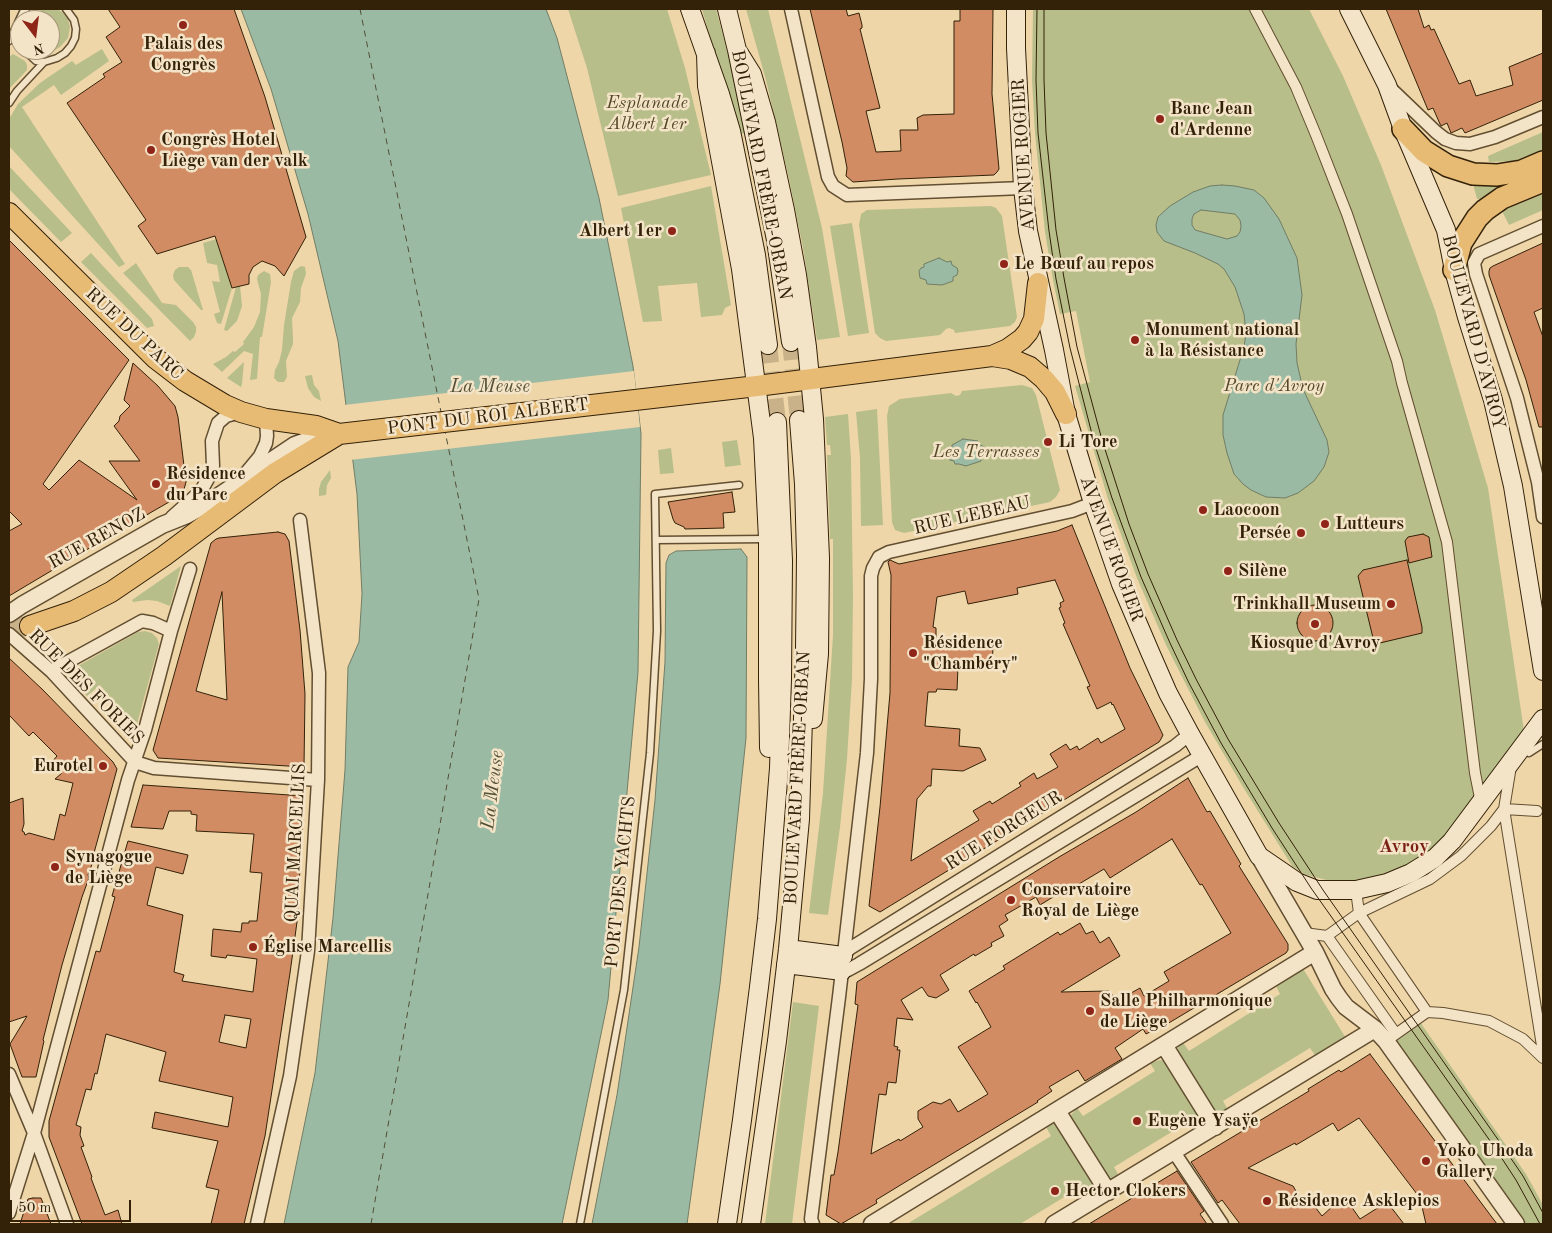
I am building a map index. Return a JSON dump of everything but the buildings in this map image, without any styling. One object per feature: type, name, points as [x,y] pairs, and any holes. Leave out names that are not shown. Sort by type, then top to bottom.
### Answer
[{"type":"highway","points":[[1403,129],[1424,151],[1448,166],[1473,174],[1497,175],[1522,171],[1543,162]]},
{"type":"highway","points":[[1454,270],[1461,243],[1477,218],[1502,198],[1543,181]]},
{"type":"main road","name":"BOULEVARD FRÈRE-ORBAN","points":[[690,9],[720,94],[737,157],[760,282],[768,345]]},
{"type":"main road","name":"BOULEVARD FRÈRE-ORBAN","points":[[727,9],[776,240],[791,342]]},
{"type":"main road","name":"AVENUE ROGIER","points":[[1016,9],[1016,48],[1023,188],[1028,231],[1066,414],[1093,503],[1131,607],[1168,693],[1201,756],[1258,856]]},
{"type":"main road","name":"BOULEVARD D'AVROY","points":[[1349,9],[1387,85],[1403,129],[1446,230],[1454,270],[1493,400],[1513,486],[1543,671]]},
{"type":"main road","points":[[737,50],[749,69],[757,87],[774,154],[797,275],[811,379],[819,513],[819,654],[813,721],[802,750]]},
{"type":"main road","points":[[706,53],[707,86],[741,269],[758,386],[763,438],[768,539],[768,717],[770,768],[776,796]]},
{"type":"main road","name":"RUE DU PARC","points":[[9,213],[155,358],[185,381],[225,405],[241,412],[266,419],[316,426],[343,434]]},
{"type":"main road","points":[[992,356],[1008,349],[1028,332],[1034,319],[1038,283]]},
{"type":"main road","points":[[758,386],[992,356],[1012,359],[1030,367],[1055,392],[1066,414]]},
{"type":"main road","name":"PONT DU ROI ALBERT","points":[[343,434],[758,386]]},
{"type":"main road","name":"BOULEVARD FRÈRE-ORBAN","points":[[751,1224],[787,956],[800,819],[806,625],[806,555],[804,484],[799,420]]},
{"type":"main road","name":"BOULEVARD FRÈRE-ORBAN","points":[[727,1224],[744,1111],[767,918],[781,717],[784,561],[777,422]]},
{"type":"main road","points":[[30,626],[74,611],[111,592],[164,556],[281,470],[343,434]]},
{"type":"main road","points":[[1258,856],[1297,882],[1312,888],[1336,891],[1356,890],[1387,883],[1410,873],[1434,858],[1452,841],[1543,719]]},
{"type":"main road","points":[[787,956],[842,964]]},
{"type":"street","points":[[791,9],[828,177],[832,186],[847,196],[1023,188]]},
{"type":"street","points":[[1255,9],[1296,87],[1316,135],[1347,214],[1397,361],[1447,542],[1475,773],[1481,804]]},
{"type":"street","points":[[1387,85],[1436,132],[1445,139],[1456,142],[1470,144],[1495,137],[1543,117]]},
{"type":"street","name":"BOULEVARD D'AVROY","points":[[1543,226],[1479,254],[1474,263],[1517,398],[1538,482],[1543,517]]},
{"type":"street","points":[[162,525],[201,491],[206,483],[213,466],[212,441],[218,423],[226,416],[241,412]]},
{"type":"street","points":[[237,483],[260,456],[267,436],[266,419]]},
{"type":"street","name":"RUE RENOZ","points":[[9,614],[162,525],[187,515],[210,502],[295,445],[314,438],[343,434]]},
{"type":"street","name":"RUE LEBEAU","points":[[842,964],[867,753],[871,679],[871,576],[873,568],[879,557],[888,552],[1072,511],[1093,503]]},
{"type":"street","name":"QUAI MARCELLIS","points":[[257,1224],[290,1076],[308,951],[318,780],[319,672],[300,520]]},
{"type":"street","points":[[9,1213],[34,1133],[126,789],[145,730],[171,631],[190,569]]},
{"type":"street","points":[[51,671],[142,621],[153,623],[171,631]]},
{"type":"street","name":"RUE DES FORIES","points":[[9,634],[51,671],[135,762],[154,768],[318,780]]},
{"type":"street","name":"RUE FORGEUR","points":[[1190,734],[1175,746],[849,949],[842,964],[848,970],[1201,756]]},
{"type":"street","points":[[1155,758],[1166,762],[1168,772],[1166,776]]},
{"type":"street","points":[[1511,763],[1504,809],[1543,1052]]},
{"type":"street","points":[[1504,809],[1538,811]]},
{"type":"street","points":[[1304,933],[1327,936],[1359,913],[1430,878],[1460,856],[1491,826],[1504,809]]},
{"type":"street","points":[[1258,856],[1304,933],[1329,960],[1373,1001],[1385,1035],[1516,1224]]},
{"type":"street","points":[[1356,890],[1359,913],[1427,1012]]},
{"type":"street","points":[[872,934],[882,949]]},
{"type":"street","points":[[1327,936],[1330,984],[1346,1007],[1385,1035]]},
{"type":"street","points":[[872,1224],[1164,1045],[1329,960]]},
{"type":"street","points":[[813,1224],[811,1219],[842,964]]},
{"type":"street","points":[[1532,986],[1543,984]]},
{"type":"street","points":[[1361,1019],[1373,1001]]},
{"type":"street","points":[[1054,1224],[1215,1127],[1427,1012],[1489,1021],[1522,1039],[1543,1058]]},
{"type":"street","points":[[1164,1045],[1215,1127]]},
{"type":"street","points":[[9,1074],[34,1133],[67,1224]]},
{"type":"street","points":[[1057,1110],[1108,1192]]},
{"type":"street","points":[[1174,1152],[1222,1224]]},
{"type":"lane","points":[[35,60],[44,62],[57,58],[71,46],[75,38],[76,29],[74,20],[66,9]]},
{"type":"lane","points":[[9,103],[17,91],[44,62]]},
{"type":"lane","name":"PORT DES YACHTS","points":[[580,1224],[624,990],[650,753],[657,631],[655,494],[739,485]]},
{"type":"lane","points":[[656,540],[768,539]]},
{"type":"lane","points":[[1529,753],[1543,744]]},
{"type":"green space","name":"Esplanade Albert 1er","points":[[568,9],[667,9],[685,68],[711,175],[618,196],[587,68]]},
{"type":"green space","points":[[702,9],[716,9],[749,132],[737,135]]},
{"type":"green space","points":[[746,9],[768,9],[822,228],[840,337],[817,340],[803,248],[789,179],[766,80]]},
{"type":"green space","name":"Parc d'Avroy","points":[[1033,9],[1309,9],[1343,76],[1381,165],[1435,310],[1488,488],[1524,731],[1448,838],[1429,853],[1387,875],[1348,882],[1330,881],[1304,874],[1292,866],[1205,722],[1166,645],[1137,578],[1108,499],[1075,386],[1090,382],[1076,311],[1060,314],[1053,280],[1045,232],[1035,133],[1032,80]]},
{"type":"green space","points":[[60,11],[68,19],[70,27],[68,38],[60,47]]},
{"type":"green space","points":[[102,49],[109,61],[61,95],[54,85],[22,107],[125,264],[119,267],[9,146],[9,119],[18,104],[40,83],[72,61],[76,65]]},
{"type":"green space","points":[[9,57],[10,60],[25,61],[27,70],[9,89]]},
{"type":"green space","points":[[1543,132],[1543,150],[1523,159],[1489,162],[1488,156]]},
{"type":"green space","points":[[9,166],[72,233],[61,242],[9,189]]},
{"type":"green space","points":[[1473,184],[1499,186],[1500,188],[1477,199]]},
{"type":"green space","points":[[711,186],[731,305],[725,308],[722,315],[701,317],[697,283],[658,286],[662,321],[643,322],[621,208]]},
{"type":"green space","points":[[1543,194],[1543,210],[1509,225],[1502,211]]},
{"type":"green space","points":[[991,206],[996,208],[1002,216],[1017,317],[1015,322],[1010,326],[955,333],[954,330],[949,328],[940,335],[886,341],[880,338],[875,333],[859,225],[861,214],[867,210]]},
{"type":"green space","points":[[852,223],[869,333],[848,336],[830,226]]},
{"type":"green space","points":[[217,239],[232,288],[221,324],[217,323],[214,314],[220,312],[212,281],[220,282],[217,265],[207,263],[203,243]]},
{"type":"green space","points":[[91,253],[152,319],[154,326],[147,328],[81,262]]},
{"type":"green space","points":[[136,263],[162,303],[176,305],[193,322],[196,332],[190,341],[123,273]]},
{"type":"green space","points":[[301,266],[305,267],[306,274],[301,288],[300,302],[292,318],[293,344],[286,361],[287,377],[284,382],[278,382],[274,378],[275,370],[282,350],[291,282],[294,271]]},
{"type":"green space","points":[[179,267],[188,267],[191,270],[203,310],[174,280],[173,275]]},
{"type":"green space","points":[[264,271],[270,274],[271,282],[262,337],[260,337],[257,379],[250,380],[253,354],[244,351],[222,372],[213,364],[233,351],[235,352],[244,344],[243,342],[254,327],[260,312],[261,294],[257,279],[258,275]]},
{"type":"green space","points":[[240,286],[242,306],[237,321],[227,331],[224,330],[236,287]]},
{"type":"green space","points":[[244,362],[242,384],[241,387],[227,378]]},
{"type":"green space","points":[[312,375],[321,401],[314,397],[308,388],[305,376]]},
{"type":"green space","name":"Les Terrasses","points":[[1022,385],[1032,388],[1036,395],[1060,490],[1056,497],[1050,502],[904,533],[895,530],[892,522],[887,416],[889,406],[900,399],[951,393],[956,396],[960,395],[962,391]]},
{"type":"green space","points":[[877,409],[883,525],[861,526],[860,458],[856,412]]},
{"type":"green space","points":[[848,414],[851,459],[852,679],[847,759],[828,915],[809,913],[823,793],[833,635],[833,539],[830,539],[827,455],[831,455],[830,445],[827,445],[825,417]]},
{"type":"green space","points":[[737,440],[741,465],[725,467],[722,442]]},
{"type":"green space","points":[[671,448],[674,473],[660,474],[658,450]]},
{"type":"green space","points":[[330,470],[331,478],[327,485],[326,495],[319,496],[321,482]]},
{"type":"green space","points":[[181,566],[170,606],[157,601],[133,602],[132,600]]},
{"type":"green space","points":[[138,632],[152,633],[157,638],[159,644],[137,724],[132,723],[100,685],[87,696],[76,685],[74,670]]},
{"type":"green space","points":[[1302,967],[1347,1040],[1317,1058],[1310,1048],[1223,1101],[1229,1112],[1222,1114],[1213,1111],[1177,1053],[1179,1044],[1182,1041],[1189,1051],[1280,994],[1275,984]]},
{"type":"green space","points":[[793,1002],[819,1006],[792,1224],[765,1224]]},
{"type":"green space","points":[[1420,1022],[1526,1174],[1543,1205],[1543,1224],[1519,1224],[1390,1043]]},
{"type":"green space","points":[[1160,1060],[1165,1061],[1201,1119],[1200,1128],[1194,1132],[1188,1122],[1114,1167],[1120,1178],[1109,1179],[1071,1119],[1071,1115],[1077,1108],[1083,1116],[1155,1071],[1150,1063]]},
{"type":"green space","points":[[1050,1123],[1059,1126],[1094,1183],[1090,1195],[1084,1185],[1020,1224],[907,1224],[1051,1136],[1045,1125]]},
{"type":"water","name":"La Meuse","points":[[241,9],[546,9],[557,38],[599,198],[633,366],[641,434],[638,672],[608,1000],[562,1224],[284,1224],[315,1073],[333,918],[345,770],[348,667],[359,642],[362,594],[357,494],[338,341],[308,214],[271,89]]},
{"type":"water","points":[[1210,186],[1235,186],[1254,190],[1264,198],[1279,219],[1297,258],[1302,295],[1296,344],[1297,363],[1303,389],[1327,440],[1329,452],[1324,467],[1314,481],[1298,493],[1285,498],[1266,497],[1243,484],[1234,474],[1227,453],[1223,435],[1223,415],[1244,347],[1246,333],[1244,314],[1235,287],[1224,269],[1218,264],[1164,241],[1157,232],[1158,217],[1170,206],[1193,192]],"holes":[[[1201,210],[1235,214],[1240,220],[1240,232],[1237,236],[1227,239],[1195,230],[1192,225],[1194,214]]]},
{"type":"water","points":[[939,258],[947,262],[951,261],[952,265],[957,268],[957,275],[953,277],[953,281],[942,285],[927,284],[926,280],[920,278],[919,271],[924,267],[924,264]]},
{"type":"water","points":[[963,439],[978,441],[984,447],[986,453],[981,457],[981,461],[966,466],[955,464],[954,461],[947,458],[952,445]]},
{"type":"water","points":[[741,549],[747,557],[746,738],[720,984],[687,1224],[592,1224],[617,1095],[639,947],[655,800],[665,662],[666,563],[669,555],[676,551]]},
{"type":"pier","points":[[634,371],[640,427],[350,460],[344,405]]},
{"type":"ferry route","points":[[360,9],[441,412]]},
{"type":"ferry route","points":[[371,1224],[479,599],[445,431]]},
{"type":"tunnel","points":[[791,342],[799,420]]},
{"type":"tunnel","points":[[768,345],[777,422]]},
{"type":"tunnel","points":[[9,628],[30,626]]},
{"type":"tram line","points":[[1037,9],[1036,80],[1038,133],[1056,279],[1070,348],[1094,442],[1141,577],[1189,683],[1221,743],[1272,828],[1311,888],[1493,1145],[1516,1180],[1540,1224]]},
{"type":"tram line","points":[[1044,9],[1046,133],[1056,230],[1064,278],[1077,347],[1102,440],[1129,524],[1148,574],[1196,679],[1228,739],[1279,823],[1323,890],[1523,1176],[1543,1213]]},
{"type":"place","name":"Palais des Congrès","points":[[183,25]]},
{"type":"place","name":"Banc Jean d'Ardenne","points":[[1160,119]]},
{"type":"place","name":"Congrès Hotel Liège van der valk","points":[[151,150]]},
{"type":"place","name":"Albert 1er","points":[[672,231]]},
{"type":"place","name":"Le Bœuf au repos","points":[[1004,264]]},
{"type":"place","name":"Monument national à la Résistance","points":[[1135,340]]},
{"type":"place","name":"Li Tore","points":[[1048,442]]},
{"type":"place","name":"Résidence du Parc","points":[[156,484]]},
{"type":"place","name":"Laocoon","points":[[1203,510]]},
{"type":"place","name":"Lutteurs","points":[[1325,524]]},
{"type":"place","name":"Persée","points":[[1301,533]]},
{"type":"place","name":"Silène","points":[[1228,571]]},
{"type":"place","name":"Trinkhall Museum","points":[[1391,604]]},
{"type":"place","name":"Kiosque d'Avroy","points":[[1315,624]]},
{"type":"place","name":"Résidence \"Chambéry\"","points":[[913,653]]},
{"type":"place","name":"Eurotel","points":[[103,766]]},
{"type":"place","name":"Synagogue de Liège","points":[[55,867]]},
{"type":"place","name":"Conservatoire Royal de Liège","points":[[1011,900]]},
{"type":"place","name":"Église Marcellis","points":[[253,947]]},
{"type":"place","name":"Salle Philharmonique de Liège","points":[[1090,1011]]},
{"type":"place","name":"Eugène Ysaÿe","points":[[1137,1121]]},
{"type":"place","name":"Yoko Uhoda Gallery","points":[[1426,1161]]},
{"type":"place","name":"Hector Clokers","points":[[1055,1191]]},
{"type":"place","name":"Résidence Asklepios","points":[[1267,1201]]},
{"type":"district","name":"Avroy","points":[[1404,847]]}]
